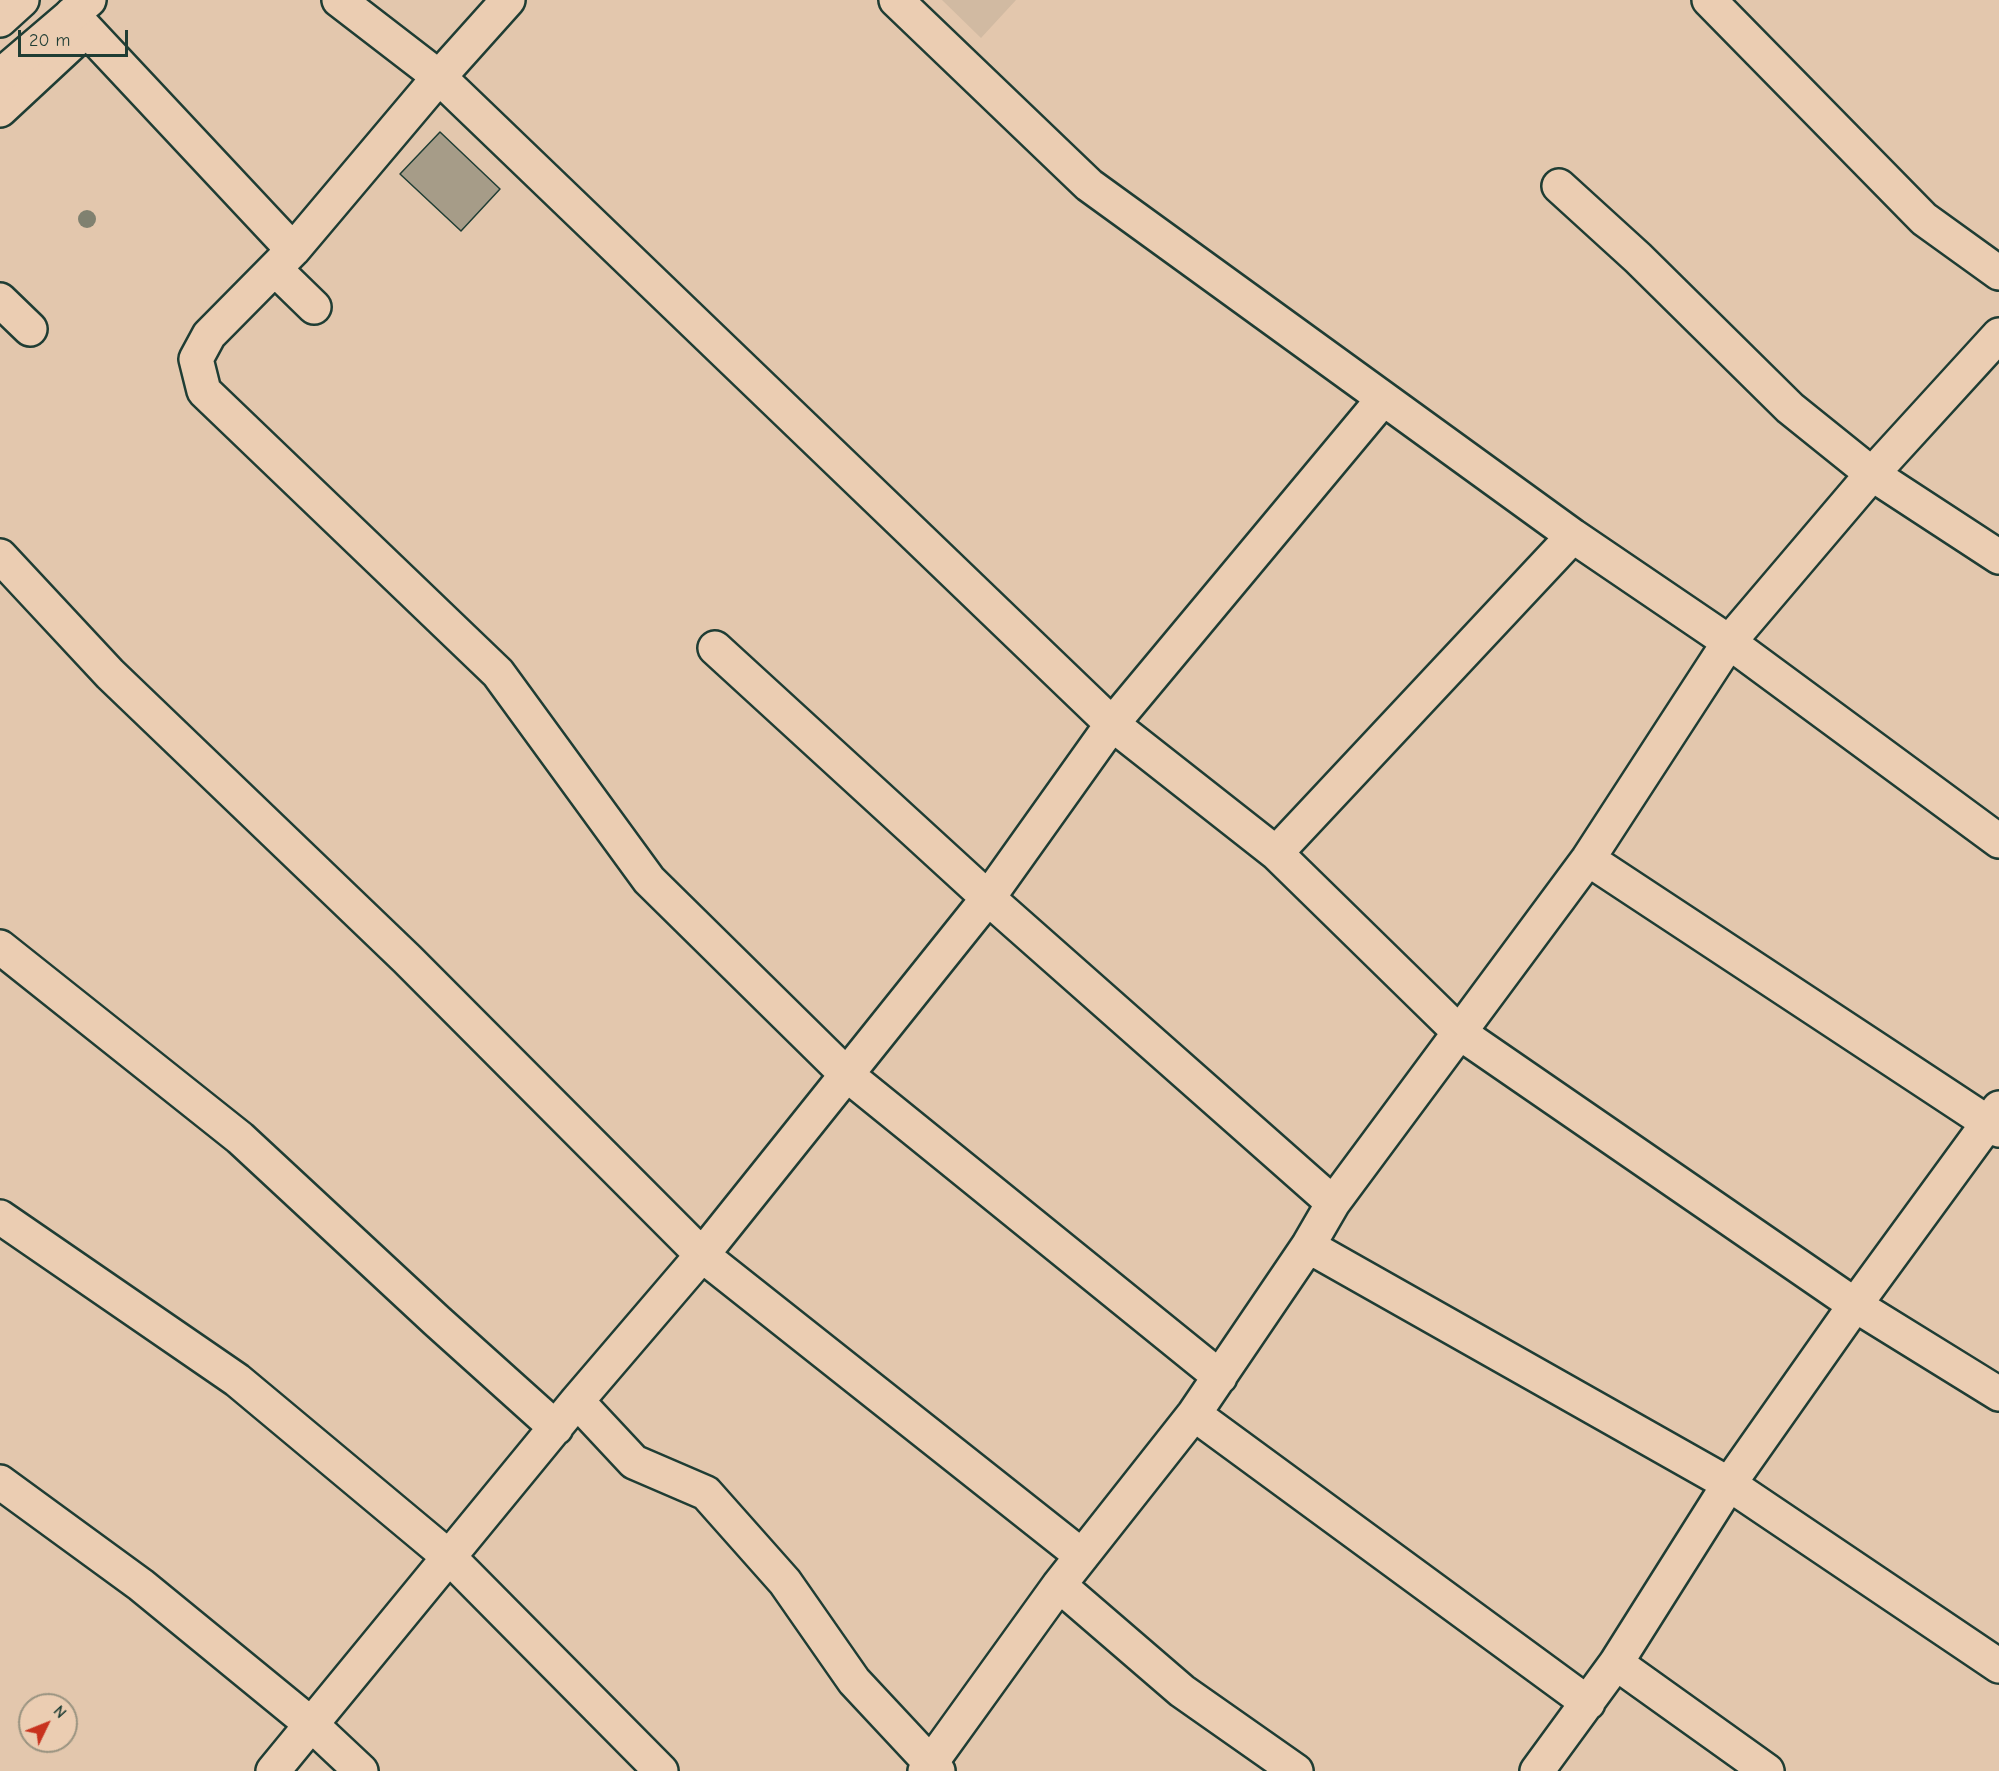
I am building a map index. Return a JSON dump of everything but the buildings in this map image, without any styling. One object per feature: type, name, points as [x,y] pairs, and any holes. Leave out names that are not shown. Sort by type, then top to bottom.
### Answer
[{"type":"main road","points":[[0,20],[22,0]]},
{"type":"main road","points":[[339,0],[439,76],[1112,724],[1276,853],[1460,1034],[1855,1305],[1999,1394]]},
{"type":"main road","points":[[508,0],[439,76],[284,259],[209,335],[196,359],[204,391],[498,673],[649,880],[846,1074],[1220,1377]]},
{"type":"main road","points":[[896,0],[1089,185],[1573,536],[1729,642],[1999,842]]},
{"type":"main road","points":[[1709,0],[1924,219],[1999,273]]},
{"type":"main road","points":[[0,76],[82,15]]},
{"type":"main road","points":[[0,110],[82,15]]},
{"type":"main road","points":[[82,15],[284,259],[315,307]]},
{"type":"main road","points":[[1559,186],[1638,258],[1790,408],[1872,474],[1999,557]]},
{"type":"main road","points":[[0,300],[30,329]]},
{"type":"main road","points":[[577,1401],[634,1462],[706,1493],[784,1582],[854,1681],[931,1768],[1059,1585],[1194,1414],[1308,1246],[1333,1203],[1588,859],[1729,642],[1872,474],[1999,335]]},
{"type":"main road","points":[[273,1771],[577,1401],[702,1255],[988,898],[1112,724],[1383,399]]},
{"type":"main road","points":[[1276,853],[1573,536]]},
{"type":"main road","points":[[0,555],[110,674],[407,959],[702,1255],[1082,1556]]},
{"type":"main road","points":[[715,648],[988,898],[1333,1203]]},
{"type":"main road","points":[[1537,1771],[1616,1663],[1729,1484],[1855,1305],[1995,1120],[1588,859]]},
{"type":"main road","points":[[0,948],[240,1138],[556,1428]]},
{"type":"main road","points":[[0,1217],[237,1380],[449,1557],[661,1771]]},
{"type":"main road","points":[[1308,1246],[1729,1484],[1999,1666]]},
{"type":"main road","points":[[1194,1414],[1588,1703]]},
{"type":"main road","points":[[0,1482],[141,1585],[312,1725],[361,1771]]},
{"type":"main road","points":[[1059,1585],[1182,1690],[1296,1771]]},
{"type":"main road","points":[[1616,1663],[1767,1771]]},
{"type":"shaded area","points":[[942,0],[1016,0],[981,38]]}]
